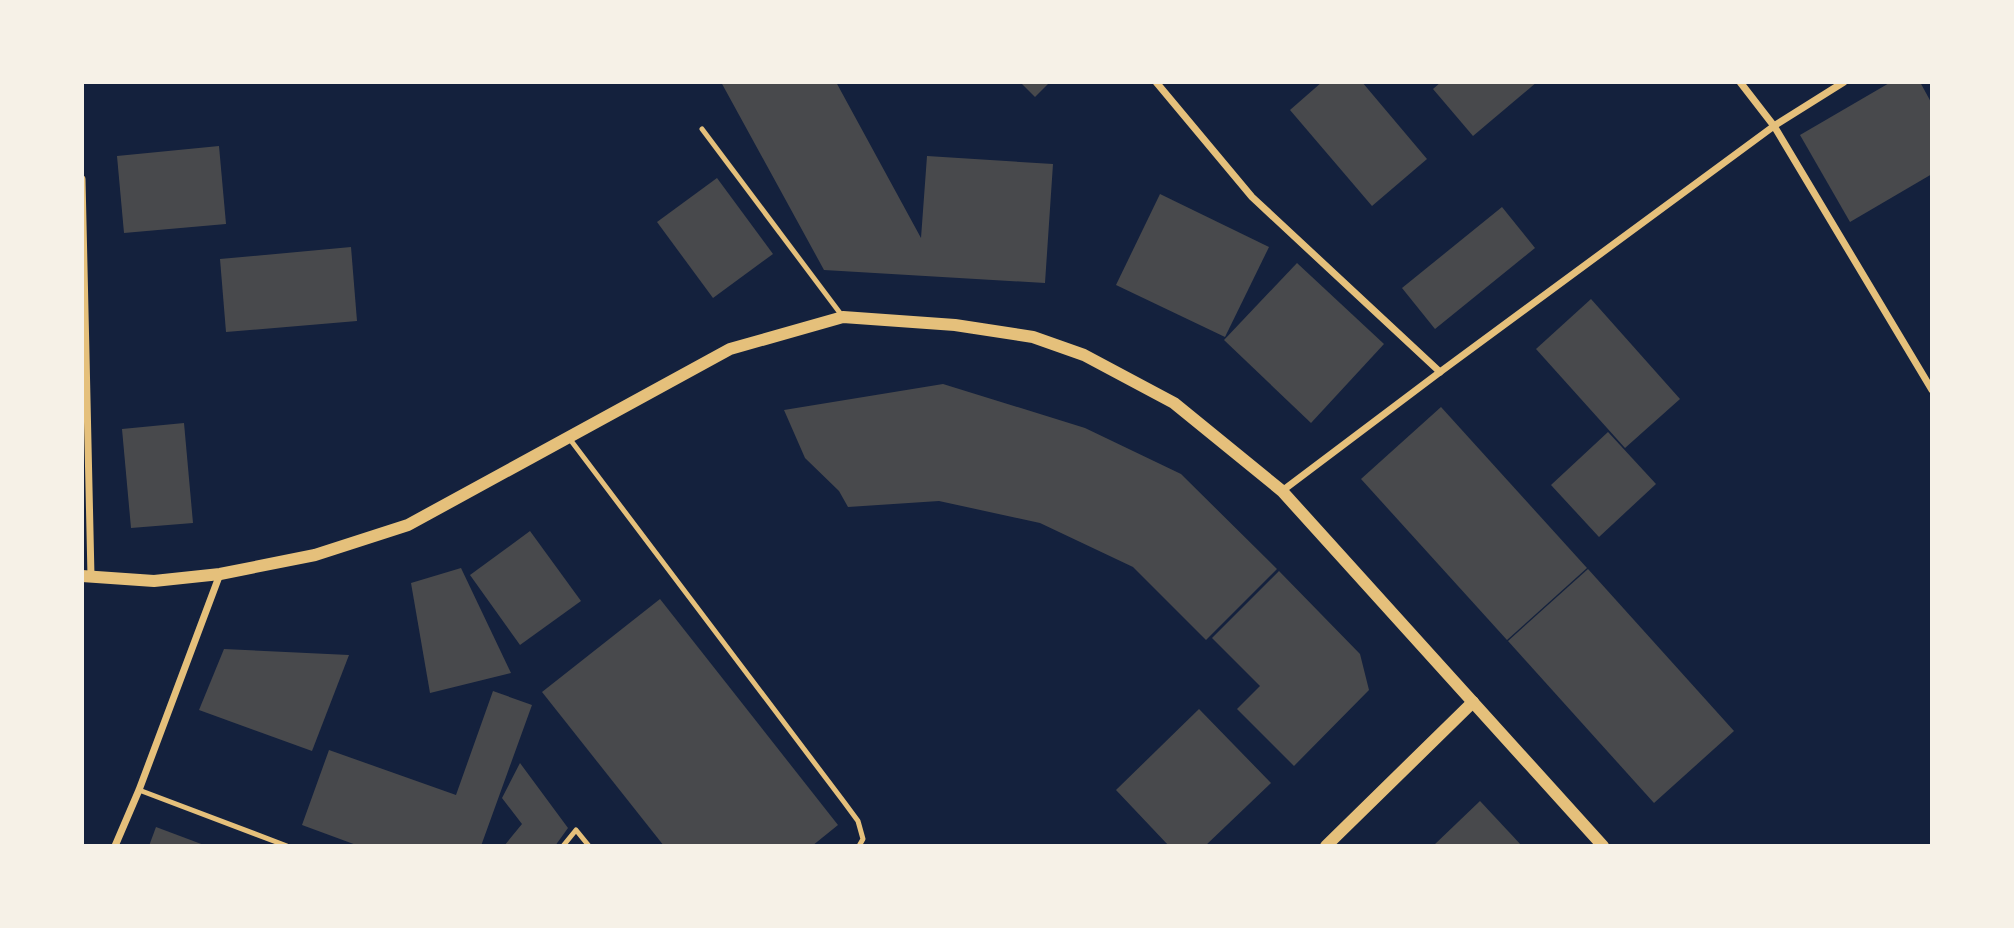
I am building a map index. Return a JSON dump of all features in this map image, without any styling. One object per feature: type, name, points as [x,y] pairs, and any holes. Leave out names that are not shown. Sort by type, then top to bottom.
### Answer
[{"type":"street","points":[[1156,82],[1252,197],[1440,372]]},
{"type":"street","points":[[1740,82],[1774,126],[1932,390]]},
{"type":"street","points":[[1282,491],[1774,126],[1844,82]]},
{"type":"street","points":[[82,179],[87,576],[154,581],[220,574],[315,555],[408,525],[730,349],[843,317],[955,325],[1033,337],[1084,355],[1174,403],[1282,491],[1603,846]]},
{"type":"street","points":[[115,846],[139,790],[220,574]]},
{"type":"street","points":[[1326,846],[1473,702]]},
{"type":"lane","points":[[702,130],[843,317]]},
{"type":"lane","points":[[569,438],[858,821],[863,839],[859,846]]},
{"type":"lane","points":[[139,790],[287,846]]},
{"type":"lane","points":[[564,846],[576,830],[589,846]]},
{"type":"building","points":[[721,82],[836,82],[921,238],[927,156],[1053,164],[1045,283],[824,270]]},
{"type":"building","points":[[1020,82],[1050,82],[1035,97]]},
{"type":"building","points":[[1322,82],[1362,82],[1427,159],[1372,206],[1290,110]]},
{"type":"building","points":[[1441,82],[1537,82],[1473,136],[1433,89]]},
{"type":"building","points":[[1891,82],[1920,82],[1932,104],[1932,174],[1850,222],[1800,135]]},
{"type":"building","points":[[219,146],[226,224],[124,233],[117,156]]},
{"type":"building","points":[[717,178],[773,254],[713,298],[657,222]]},
{"type":"building","points":[[1160,194],[1269,247],[1225,337],[1116,285]]},
{"type":"building","points":[[1502,207],[1535,248],[1435,329],[1402,288]]},
{"type":"building","points":[[351,247],[357,321],[226,332],[220,259]]},
{"type":"building","points":[[1297,263],[1384,344],[1311,423],[1224,340]]},
{"type":"building","points":[[1591,299],[1680,399],[1625,448],[1536,349]]},
{"type":"building","points":[[943,384],[1085,428],[1181,474],[1277,569],[1206,640],[1133,567],[1040,523],[939,501],[848,507],[839,491],[805,458],[784,410]]},
{"type":"building","points":[[1441,407],[1587,568],[1507,640],[1361,479]]},
{"type":"building","points":[[184,423],[193,523],[131,528],[122,429]]},
{"type":"building","points":[[1608,432],[1656,484],[1599,537],[1551,485]]},
{"type":"building","points":[[530,531],[581,601],[520,645],[470,575]]},
{"type":"building","points":[[461,568],[511,673],[430,693],[411,583]]},
{"type":"building","points":[[1588,569],[1734,731],[1654,803],[1508,641]]},
{"type":"building","points":[[1279,571],[1360,654],[1369,690],[1294,766],[1237,709],[1260,686],[1212,638]]},
{"type":"building","points":[[660,599],[838,825],[812,846],[664,846],[542,692]]},
{"type":"building","points":[[224,649],[349,655],[312,751],[199,710]]},
{"type":"building","points":[[493,691],[532,705],[481,846],[359,846],[302,825],[329,750],[456,795]]},
{"type":"building","points":[[1199,709],[1271,783],[1205,846],[1169,846],[1116,790]]},
{"type":"building","points":[[520,763],[568,828],[555,846],[504,846],[522,824],[502,798]]},
{"type":"building","points":[[1480,801],[1522,846],[1433,846]]},
{"type":"building","points":[[156,827],[204,845],[204,846],[149,846]]}]
